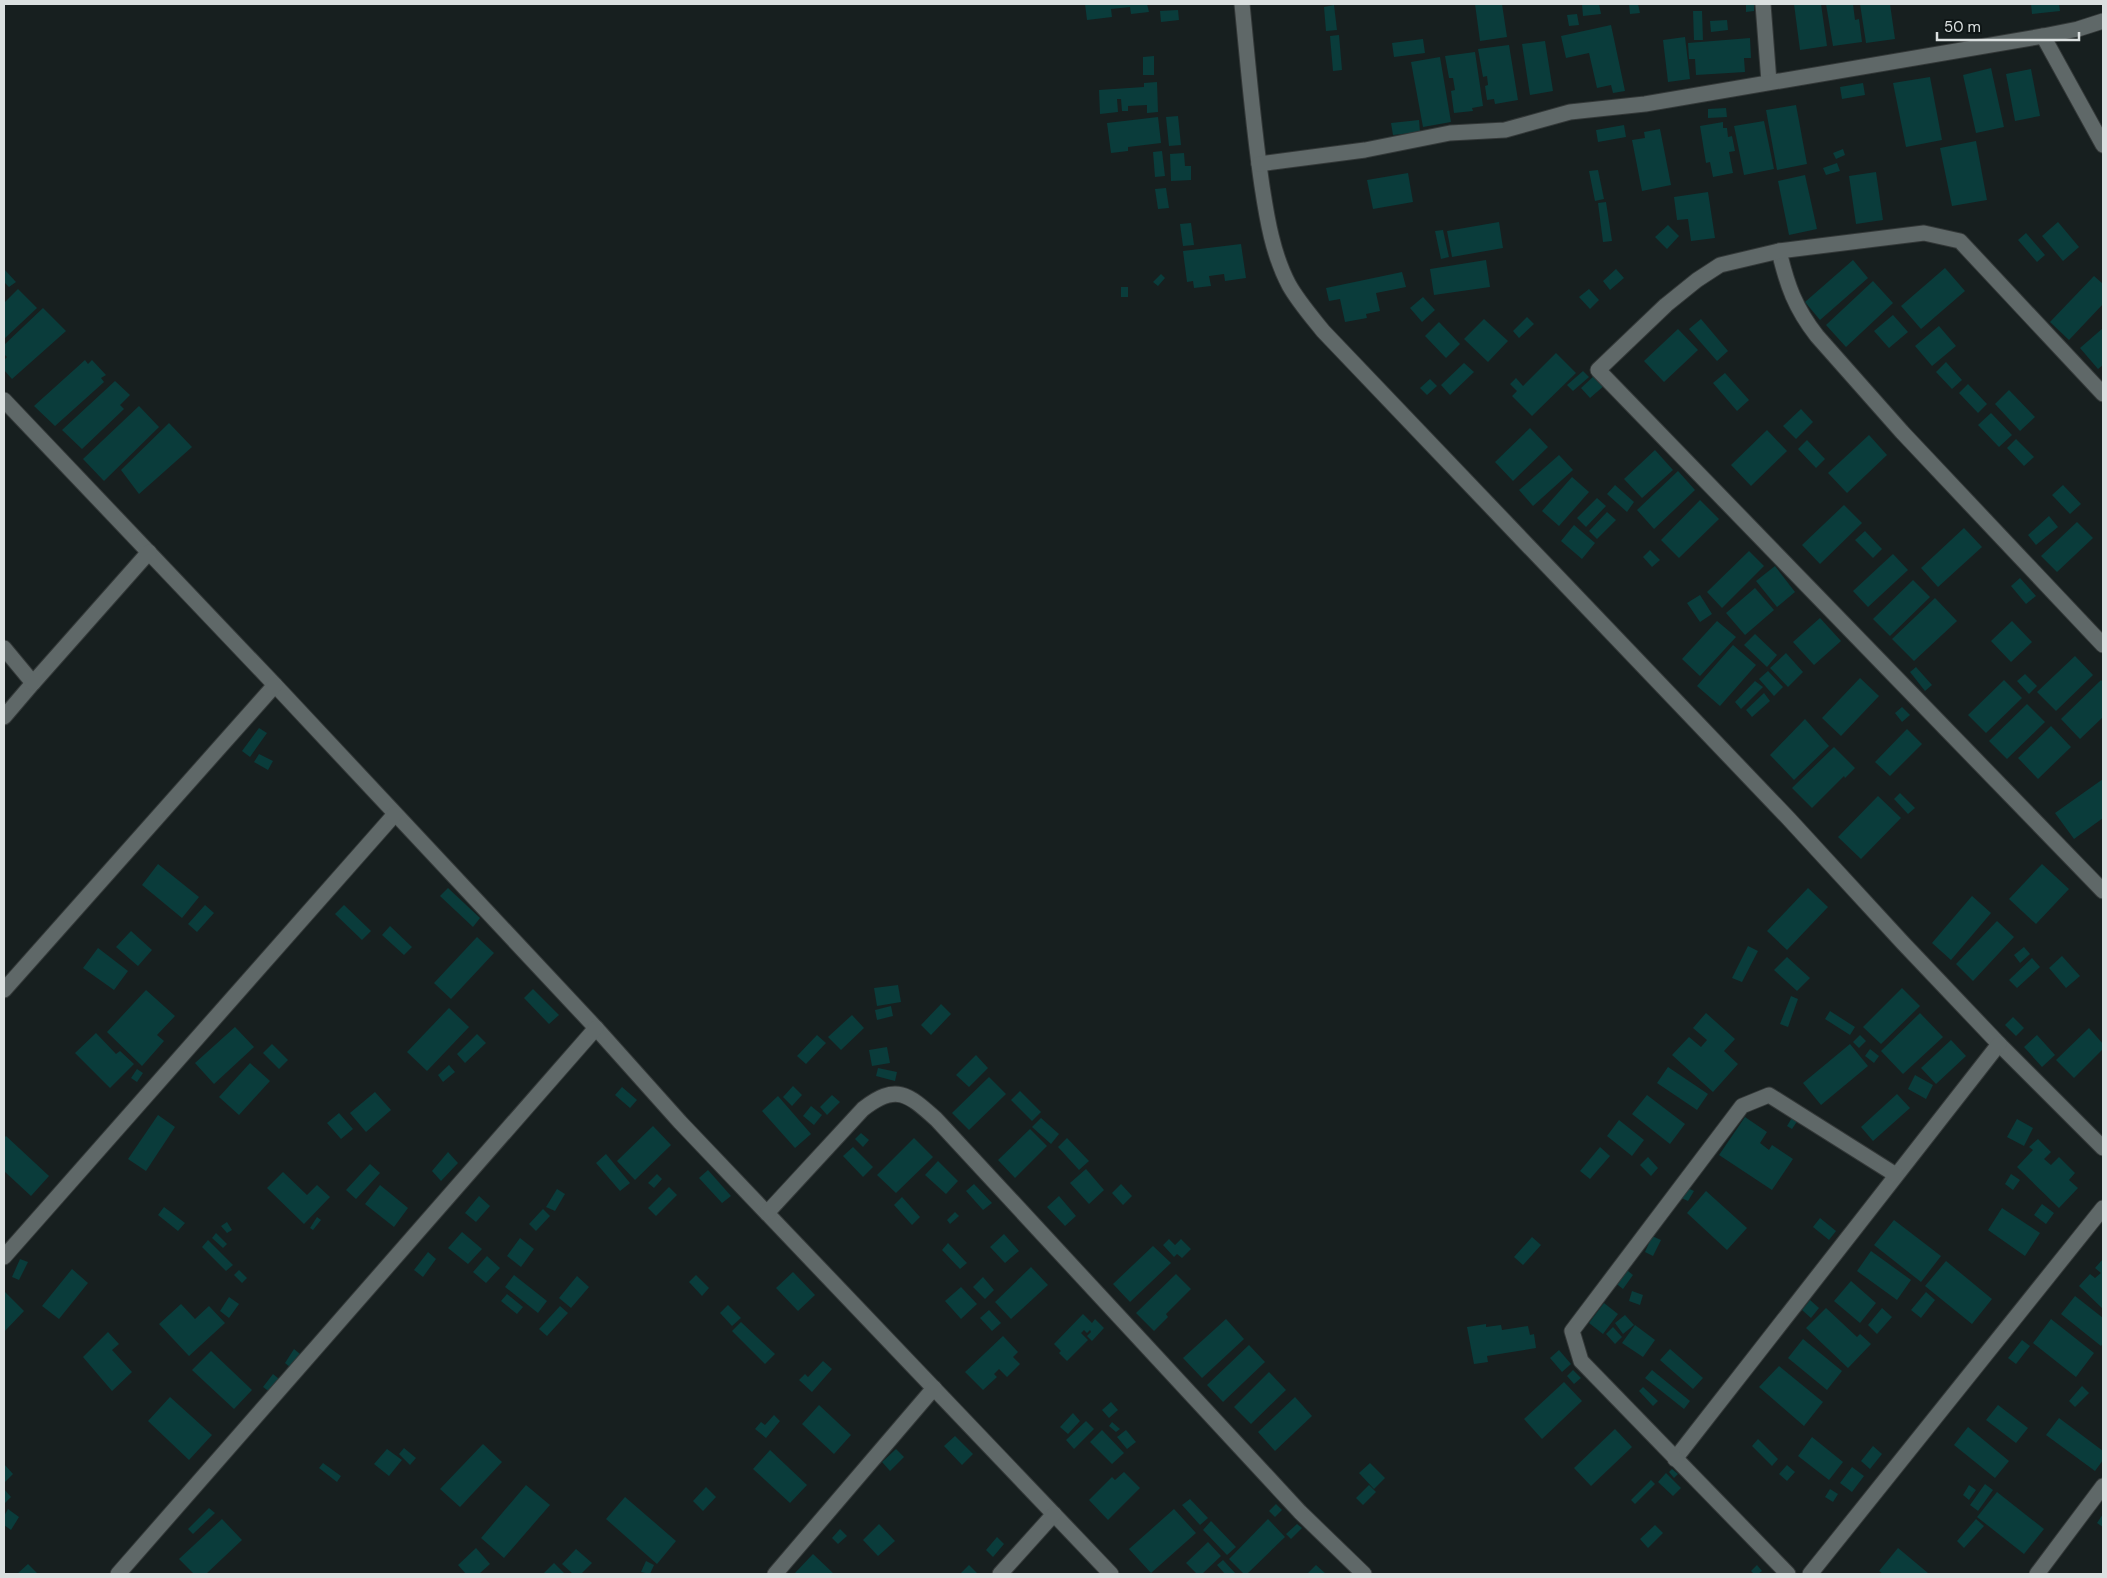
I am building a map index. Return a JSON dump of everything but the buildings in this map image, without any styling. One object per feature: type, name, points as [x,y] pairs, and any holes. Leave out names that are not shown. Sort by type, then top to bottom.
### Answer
[{"type":"street","points":[[1242,4],[1259,164],[1267,214],[1277,256],[1289,285],[1323,331],[1789,819],[1999,1044],[2103,1148]]},
{"type":"street","points":[[1762,4],[1769,82]]},
{"type":"street","points":[[1259,164],[1365,150],[1450,133],[1505,130],[1570,112],[1645,104],[2043,36],[2078,29],[2103,21]]},
{"type":"street","points":[[2043,36],[2103,146]]},
{"type":"street","points":[[2103,394],[1960,241],[1924,233],[1779,251],[1720,265],[1697,280],[1666,305],[1598,370],[2103,891]]},
{"type":"street","points":[[1779,251],[1793,300],[1816,336],[1902,432],[2103,645]]},
{"type":"street","points":[[4,400],[596,1028],[680,1122],[1112,1574]]},
{"type":"street","points":[[4,717],[149,552]]},
{"type":"street","points":[[4,648],[32,683]]},
{"type":"street","points":[[4,990],[274,685]]},
{"type":"street","points":[[4,1257],[395,814]]},
{"type":"street","points":[[118,1574],[596,1028]]},
{"type":"street","points":[[1675,1459],[1999,1044]]},
{"type":"street","points":[[767,1213],[863,1109],[884,1095],[891,1093],[905,1094],[936,1119],[1300,1512],[1364,1574]]},
{"type":"street","points":[[1788,1574],[1581,1361],[1572,1331],[1742,1106],[1769,1094],[1896,1175]]},
{"type":"street","points":[[1810,1574],[2103,1208]]},
{"type":"street","points":[[775,1574],[934,1388]]},
{"type":"street","points":[[2037,1574],[2103,1486]]},
{"type":"street","points":[[1000,1574],[1054,1514]]}]
